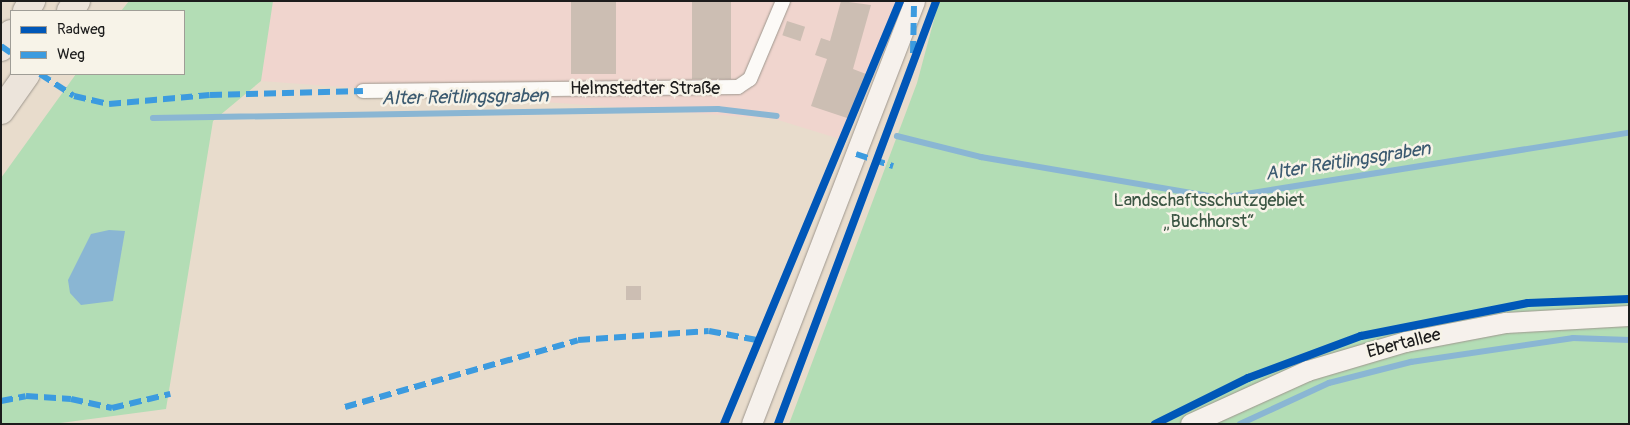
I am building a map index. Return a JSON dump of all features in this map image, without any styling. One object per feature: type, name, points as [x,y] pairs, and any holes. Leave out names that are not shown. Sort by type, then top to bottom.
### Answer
[{"type":"highway","points":[[1,48],[10,34]]},
{"type":"highway","points":[[1,111],[26,75]]},
{"type":"main road","points":[[752,424],[909,3]]},
{"type":"main road","name":"Ebertallee","points":[[1191,424],[1308,371],[1406,342],[1506,323],[1629,316]]},
{"type":"street","name":"Helmstedter Straße","points":[[363,91],[738,87],[750,79],[783,1]]},
{"type":"shaded area","points":[[261,1],[896,1],[843,140],[775,119],[261,81]]},
{"type":"green space","points":[[129,1],[273,1],[261,81],[213,121],[166,409],[53,424],[1,424],[1,178],[75,75],[185,75],[185,10],[122,10]]},
{"type":"green space","name":"Landschaftsschutzgebiet „Buchhorst“","points":[[939,1],[1629,1],[1629,424],[789,424],[917,83]]},
{"type":"water","points":[[109,230],[125,231],[113,301],[81,305],[70,293],[68,280],[91,234]]},
{"type":"building","points":[[571,1],[616,1],[616,74],[571,74]]},
{"type":"building","points":[[692,1],[731,1],[731,79],[692,79]]},
{"type":"building","points":[[841,1],[871,5],[853,69],[866,74],[850,119],[811,106],[827,59],[815,55],[821,38],[830,41]]},
{"type":"building","points":[[787,21],[805,27],[800,41],[782,35]]},
{"type":"building","points":[[626,286],[641,286],[641,300],[626,300]]},
{"type":"waterway","name":"Alter Reitlingsgraben","points":[[153,118],[718,109],[777,116]]},
{"type":"waterway","name":"Alter Reitlingsgraben","points":[[897,136],[981,157],[1221,198],[1629,133]]},
{"type":"waterway","points":[[1240,424],[1329,383],[1411,362],[1573,338],[1629,340]]},
{"type":"marked path","points":[[913,53],[914,6]]},
{"type":"marked path","points":[[1,46],[10,52]]},
{"type":"marked path","points":[[42,75],[74,96],[109,104],[210,95],[363,91]]},
{"type":"marked path","points":[[856,154],[893,166]]},
{"type":"marked path","points":[[345,407],[578,340],[709,331],[762,341]]},
{"type":"marked path","points":[[1,401],[26,396],[71,399],[112,408],[170,394]]},
{"type":"cycle path","points":[[724,424],[900,1]]},
{"type":"cycle path","points":[[778,424],[936,1]]},
{"type":"cycle path","points":[[1155,424],[1248,378],[1361,336],[1528,303],[1629,299]]}]
